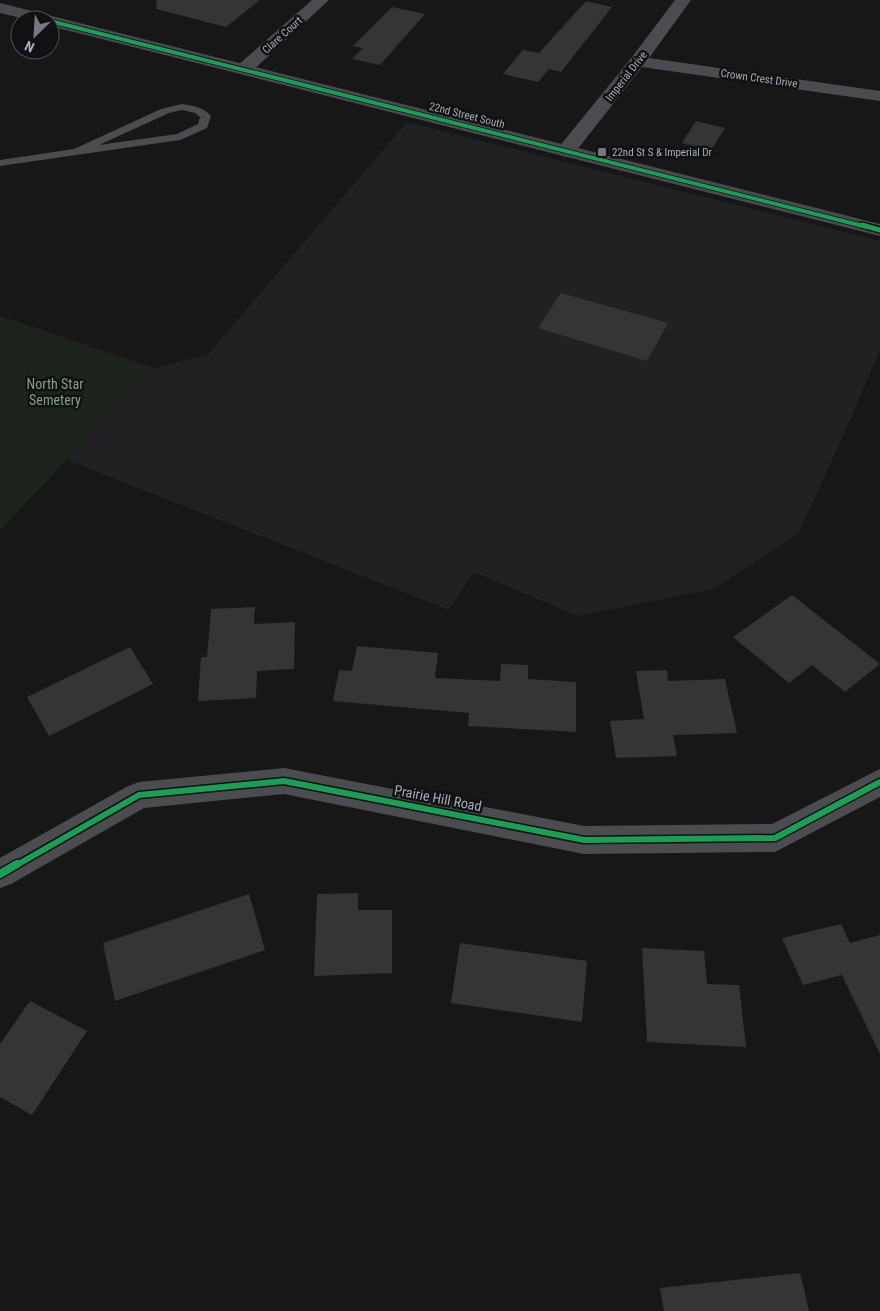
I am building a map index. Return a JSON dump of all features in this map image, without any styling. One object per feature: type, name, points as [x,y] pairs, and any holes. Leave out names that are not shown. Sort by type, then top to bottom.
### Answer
[{"type":"street","name":"Clare Court","points":[[244,69],[321,0]]},
{"type":"street","name":"Imperial Drive","points":[[566,151],[638,61],[683,0]]},
{"type":"street","name":"22nd Street South","points":[[60,23],[880,230]]},
{"type":"street","name":"Crown Crest Drive","points":[[638,61],[880,96]]},
{"type":"street","name":"Prairie Hill Road","points":[[0,874],[138,795],[284,781],[584,840],[775,838],[880,782]]},
{"type":"lane","points":[[0,162],[180,137],[203,126],[206,116],[198,110],[182,107],[165,111],[78,151]]},
{"type":"shaded area","points":[[407,122],[880,241],[880,350],[798,534],[713,589],[577,616],[474,572],[449,610],[67,460],[154,368],[208,354]]},
{"type":"green space","name":"North Star Semetery","points":[[0,316],[154,368],[0,530]]},
{"type":"building","points":[[157,0],[260,0],[226,27],[156,9]]},
{"type":"building","points":[[586,1],[612,7],[561,72],[549,69],[538,82],[503,74],[523,50],[539,53]]},
{"type":"building","points":[[392,7],[425,14],[380,65],[352,59],[363,48],[353,46]]},
{"type":"building","points":[[696,121],[725,128],[711,150],[682,143]]},
{"type":"building","points":[[561,293],[668,323],[647,361],[538,328]]},
{"type":"building","points":[[792,595],[880,664],[845,692],[812,665],[789,683],[733,637]]},
{"type":"building","points":[[255,607],[254,624],[295,622],[294,669],[257,671],[256,698],[198,701],[201,657],[207,657],[211,609]]},
{"type":"building","points":[[357,646],[438,653],[435,678],[500,681],[501,664],[528,665],[528,679],[576,682],[576,732],[468,726],[469,713],[333,701],[339,670],[352,671]]},
{"type":"building","points":[[130,647],[153,684],[49,736],[27,697]]},
{"type":"building","points":[[667,670],[668,681],[725,679],[737,733],[673,735],[677,756],[616,758],[610,721],[644,719],[636,671]]},
{"type":"building","points":[[358,893],[358,910],[392,910],[392,973],[314,976],[317,894]]},
{"type":"building","points":[[249,894],[265,950],[115,1001],[103,943]]},
{"type":"building","points":[[841,924],[850,943],[880,935],[880,1054],[842,975],[803,985],[782,938]]},
{"type":"building","points":[[460,943],[587,961],[582,1022],[451,1003]]},
{"type":"building","points":[[642,948],[704,951],[707,984],[739,985],[746,1047],[647,1042]]},
{"type":"building","points":[[30,1001],[87,1031],[32,1115],[0,1097],[0,1044]]},
{"type":"building","points":[[800,1273],[809,1311],[664,1311],[660,1288]]},
{"type":"cycle path","points":[[60,24],[880,230]]},
{"type":"cycle path","points":[[0,874],[139,795],[284,781],[584,840],[775,838],[880,782]]},
{"type":"place","name":"22nd St S & Imperial Dr","points":[[602,152]]}]
